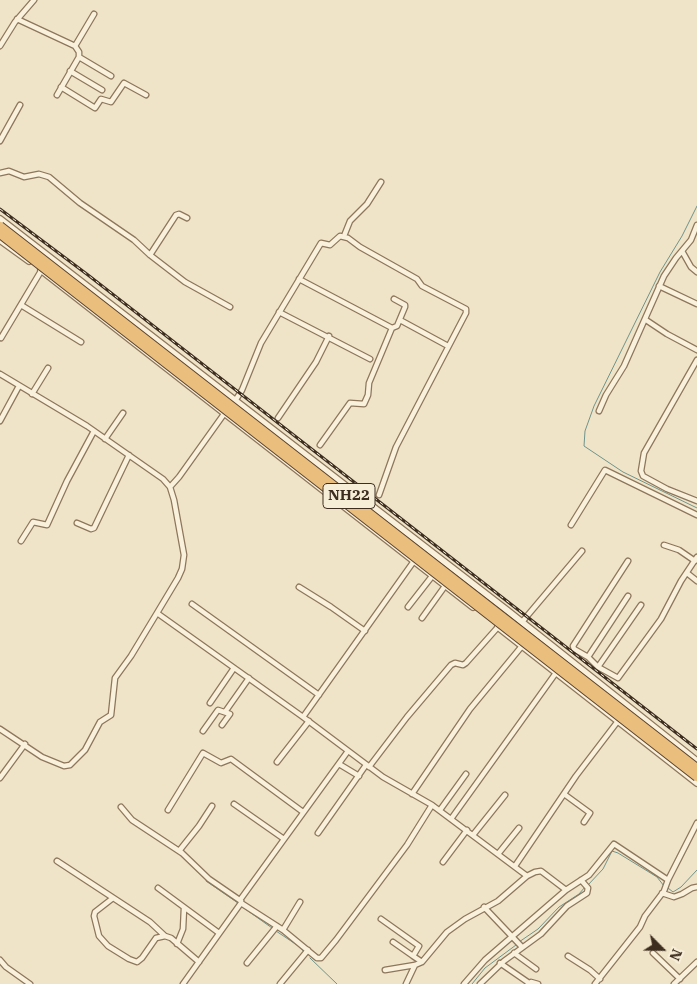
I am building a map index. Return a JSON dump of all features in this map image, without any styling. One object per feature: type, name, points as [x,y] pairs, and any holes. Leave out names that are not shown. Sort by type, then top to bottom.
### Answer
[{"type":"highway","name":"NH22","points":[[0,226],[697,768]]},
{"type":"highway","name":"NH22","points":[[0,234],[697,777]]},
{"type":"street","points":[[0,46],[17,19],[34,0]]},
{"type":"street","points":[[75,46],[94,14]]},
{"type":"street","points":[[17,19],[75,46],[80,52],[57,95]]},
{"type":"street","points":[[79,57],[111,76]]},
{"type":"street","points":[[70,71],[102,90]]},
{"type":"street","points":[[61,87],[95,108],[101,99],[112,101],[124,83],[146,95]]},
{"type":"street","points":[[0,142],[20,105]]},
{"type":"street","points":[[0,173],[9,171],[24,177],[40,174],[49,177],[83,205],[142,246],[150,255],[189,285],[230,307]]},
{"type":"street","points":[[344,236],[350,221],[366,205],[381,182]]},
{"type":"street","points":[[150,255],[176,214],[187,218]]},
{"type":"street","points":[[0,219],[522,622],[566,659],[697,761]]},
{"type":"street","points":[[599,411],[624,366],[646,320],[659,286],[669,268],[694,236],[697,225]]},
{"type":"street","points":[[235,401],[242,390],[257,350],[320,243],[330,245],[338,237],[344,236],[417,279],[422,286],[466,309],[466,313],[396,447],[379,495]]},
{"type":"street","points":[[0,240],[498,626],[697,783]]},
{"type":"street","points":[[142,246],[155,246]]},
{"type":"street","points":[[682,251],[691,267],[697,272]]},
{"type":"street","points":[[1,338],[41,271]]},
{"type":"street","points":[[299,279],[392,328]]},
{"type":"street","points":[[659,286],[697,304]]},
{"type":"street","points":[[320,445],[350,403],[364,404],[368,395],[369,384],[392,328],[397,326],[405,305],[394,299]]},
{"type":"street","points":[[20,305],[81,342]]},
{"type":"street","points":[[279,312],[329,336],[370,359]]},
{"type":"street","points":[[400,320],[448,346]]},
{"type":"street","points":[[646,320],[697,350]]},
{"type":"street","points":[[278,418],[316,362],[329,336]]},
{"type":"street","points":[[697,360],[644,453],[641,471],[642,475],[651,481],[697,500]]},
{"type":"street","points":[[32,394],[48,368]]},
{"type":"street","points":[[0,374],[94,431],[163,479],[170,487],[174,500],[184,555],[182,570],[178,578],[131,656],[115,678],[110,715],[100,722],[89,744],[79,757],[70,765],[64,766],[42,757],[0,729]]},
{"type":"street","points":[[0,421],[19,386]]},
{"type":"street","points":[[105,439],[123,413]]},
{"type":"street","points":[[170,487],[224,414]]},
{"type":"street","points":[[244,429],[254,416]]},
{"type":"street","points":[[21,541],[33,522],[47,524],[67,481],[94,431]]},
{"type":"street","points":[[77,523],[91,529],[94,528],[129,455]]},
{"type":"street","points":[[571,525],[605,470],[697,515]]},
{"type":"street","points":[[628,561],[573,646],[574,649],[590,653],[598,667],[618,678],[661,619],[681,581],[696,559],[664,545]]},
{"type":"street","points":[[522,622],[582,551]]},
{"type":"street","points":[[303,717],[414,561]]},
{"type":"street","points":[[408,607],[443,561]]},
{"type":"street","points":[[687,572],[697,581]]},
{"type":"street","points":[[422,618],[445,586]]},
{"type":"street","points":[[298,587],[365,631]]},
{"type":"street","points":[[590,653],[628,596]]},
{"type":"street","points":[[192,604],[319,695]]},
{"type":"street","points":[[598,667],[641,605]]},
{"type":"street","points":[[157,613],[309,721],[383,778],[440,810],[527,876]]},
{"type":"street","points":[[318,833],[359,776],[454,661],[463,665],[466,664],[498,626]]},
{"type":"street","points":[[412,794],[470,709],[522,646]]},
{"type":"street","points":[[451,819],[566,659]]},
{"type":"street","points":[[210,703],[234,668]]},
{"type":"street","points":[[225,712],[249,678]]},
{"type":"street","points":[[203,731],[218,710],[230,715],[222,725]]},
{"type":"street","points":[[277,762],[309,721]]},
{"type":"street","points":[[515,866],[576,776],[618,721]]},
{"type":"street","points":[[0,778],[25,744]]},
{"type":"street","points":[[183,984],[348,751]]},
{"type":"street","points":[[168,810],[203,753],[221,763],[231,758],[303,812]]},
{"type":"street","points":[[339,764],[359,776]]},
{"type":"street","points":[[440,810],[466,774]]},
{"type":"street","points":[[564,794],[590,813],[584,822]]},
{"type":"street","points":[[473,835],[505,795]]},
{"type":"street","points":[[234,804],[284,839]]},
{"type":"street","points":[[121,807],[132,820],[187,857],[209,880],[250,910],[283,930],[317,958],[322,957],[407,845],[432,805]]},
{"type":"street","points":[[179,851],[212,806]]},
{"type":"street","points":[[595,984],[619,951],[640,927],[645,916],[663,892],[697,823]]},
{"type":"street","points":[[498,854],[519,828]]},
{"type":"street","points":[[443,862],[467,830]]},
{"type":"street","points":[[464,984],[481,964],[566,890],[582,882],[614,844],[668,882]]},
{"type":"street","points":[[57,861],[150,922],[199,962]]},
{"type":"street","points":[[385,970],[422,962],[447,932],[498,901],[527,876],[536,872],[541,871],[566,890]]},
{"type":"street","points":[[480,984],[500,963],[546,929],[566,906],[586,894],[588,888],[582,882]]},
{"type":"street","points":[[663,892],[674,897],[696,886]]},
{"type":"street","points":[[158,888],[219,933]]},
{"type":"street","points":[[113,898],[96,912],[94,916],[99,936],[108,946],[128,959],[137,962],[156,938],[165,936]]},
{"type":"street","points":[[283,930],[300,902]]},
{"type":"street","points":[[177,944],[183,929],[184,908]]},
{"type":"street","points":[[484,908],[522,947]]},
{"type":"street","points":[[382,919],[419,946],[412,956]]},
{"type":"street","points":[[247,963],[277,926]]},
{"type":"street","points":[[393,942],[422,962]]},
{"type":"street","points":[[280,984],[308,950]]},
{"type":"street","points":[[514,953],[536,969]]},
{"type":"street","points":[[653,953],[680,979]]},
{"type":"street","points":[[568,956],[600,979]]},
{"type":"street","points":[[0,960],[6,967],[30,984]]},
{"type":"street","points":[[674,984],[697,962]]},
{"type":"street","points":[[500,963],[528,984],[538,984]]},
{"type":"street","points":[[406,984],[415,965]]},
{"type":"waterway","points":[[697,206],[682,236],[660,272],[594,406],[585,431],[584,446],[623,472],[697,508]]},
{"type":"waterway","points":[[588,885],[603,869],[612,851],[657,877],[664,886]]},
{"type":"waterway","points":[[668,888],[673,892],[681,887],[697,870]]},
{"type":"waterway","points":[[206,881],[238,903]]},
{"type":"waterway","points":[[519,942],[538,929],[559,907],[579,894],[585,887]]},
{"type":"waterway","points":[[241,906],[272,928]]},
{"type":"waterway","points":[[276,931],[297,945]]},
{"type":"waterway","points":[[472,984],[485,968],[516,945]]},
{"type":"waterway","points":[[300,947],[304,952]]},
{"type":"waterway","points":[[310,958],[337,984]]},
{"type":"railway","points":[[0,209],[88,275],[697,749]]}]
